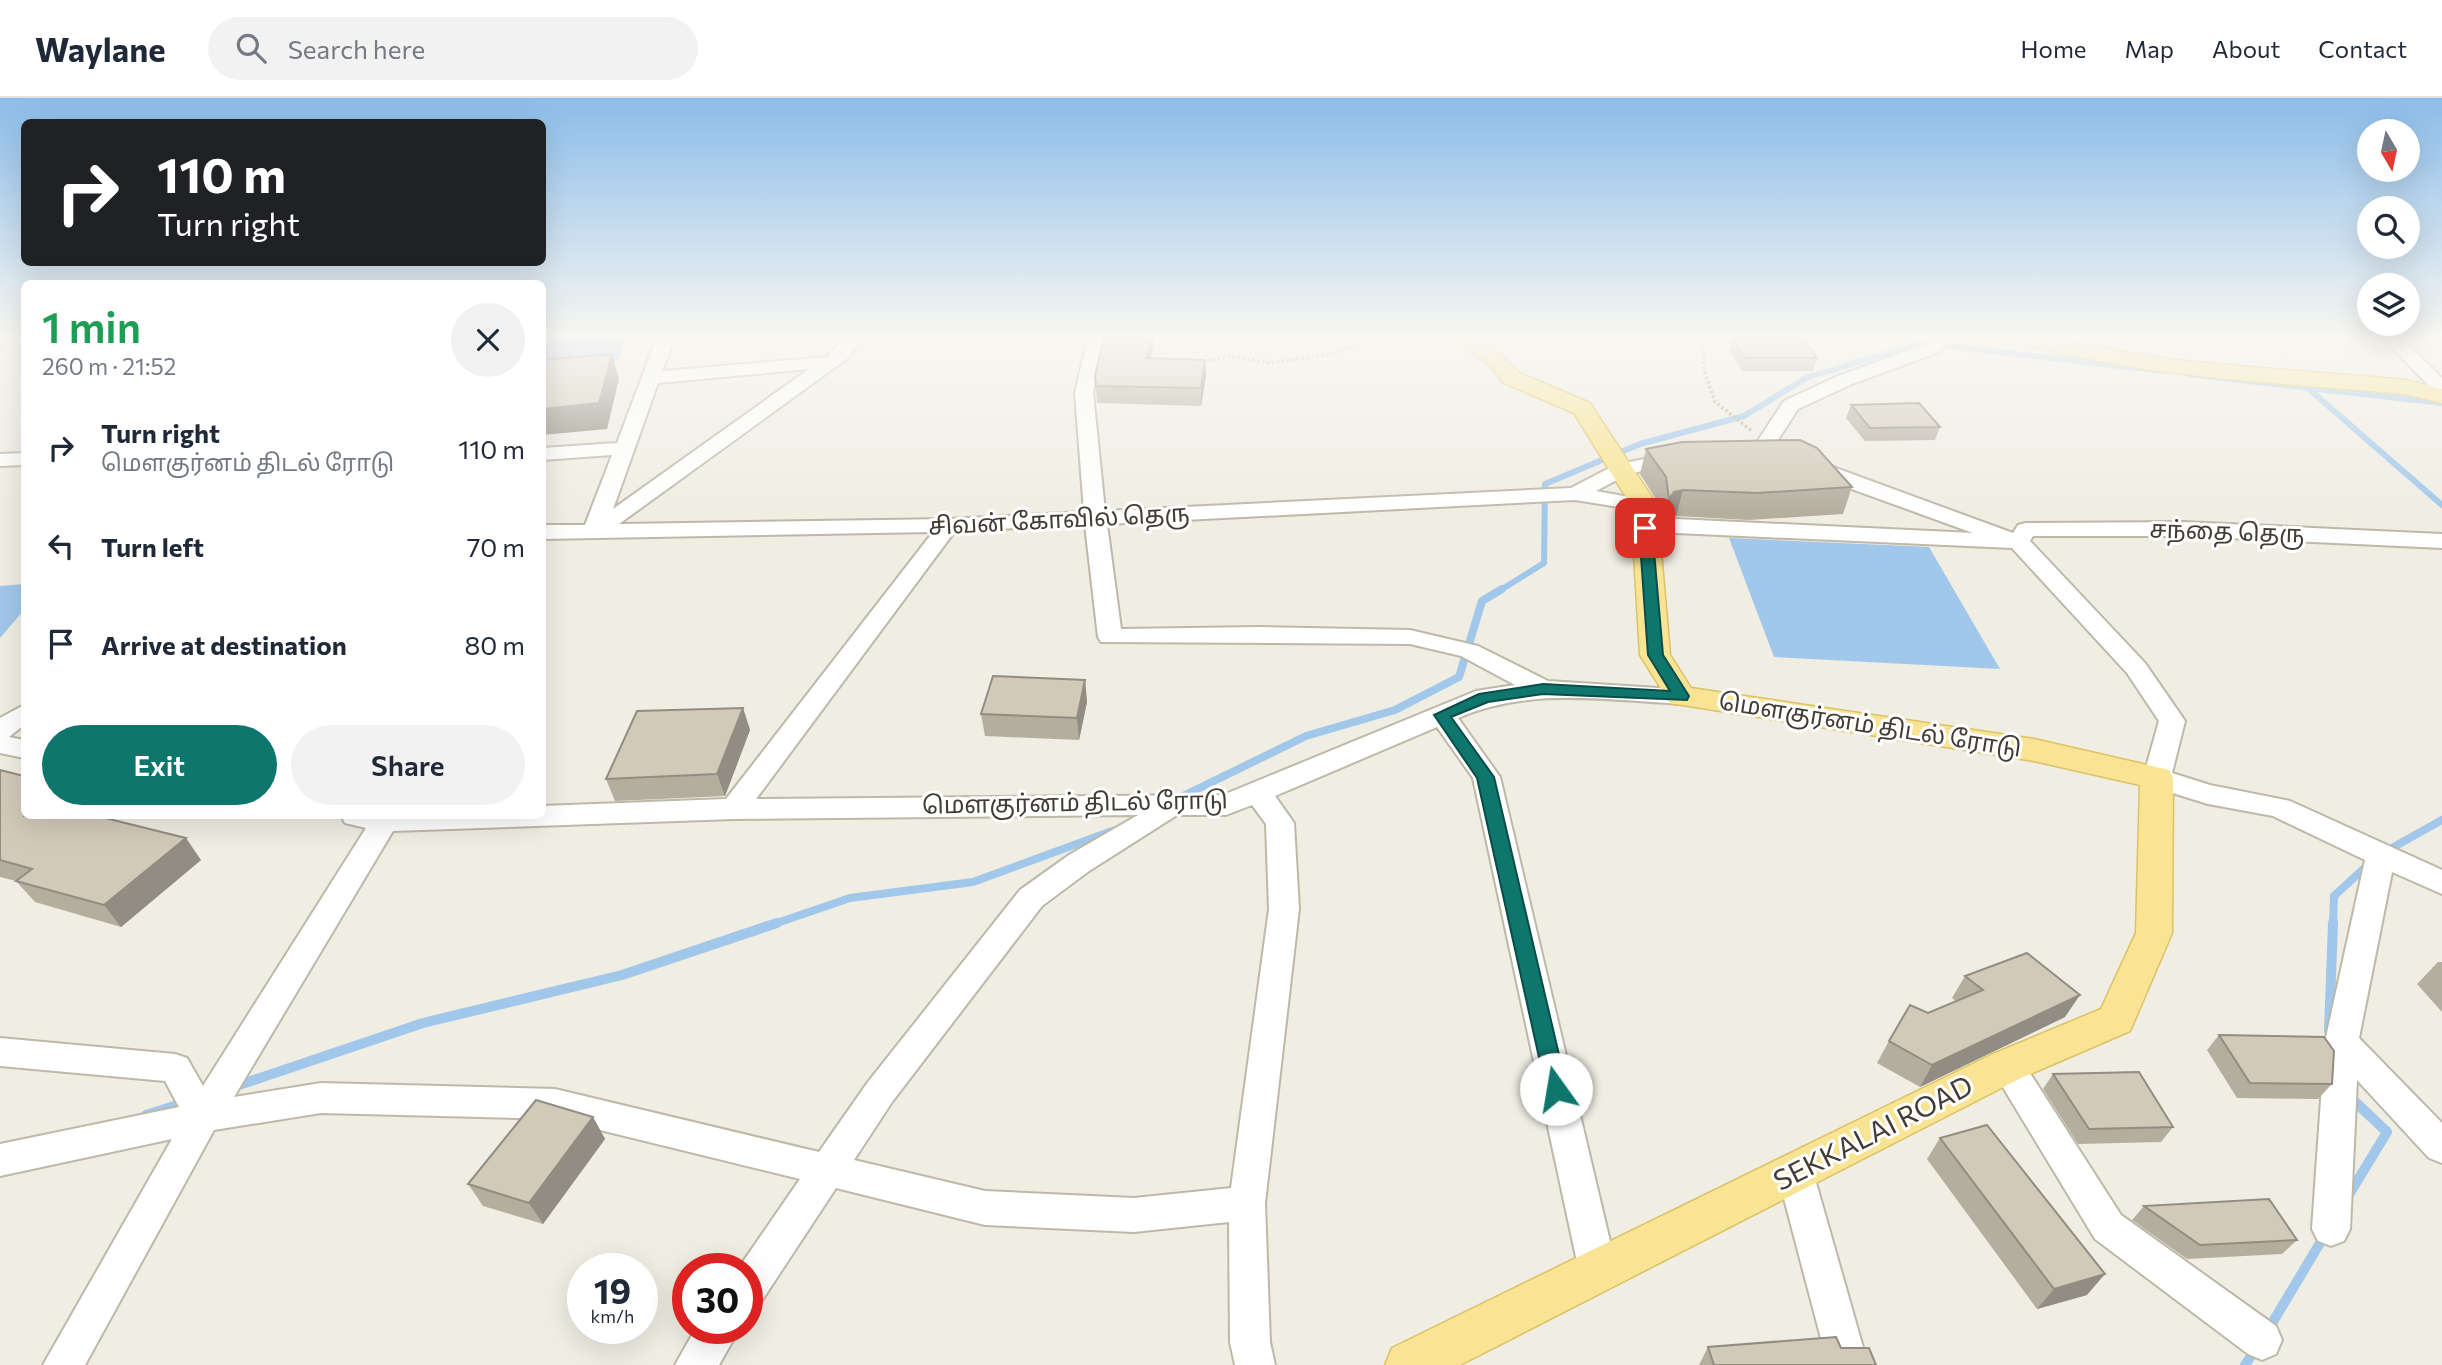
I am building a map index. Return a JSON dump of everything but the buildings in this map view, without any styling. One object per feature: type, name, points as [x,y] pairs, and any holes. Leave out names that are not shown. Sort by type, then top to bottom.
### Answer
[{"type":"main road","points":[[1555,396],[1582,408],[1644,505],[1655,655],[1681,696]]},
{"type":"main road","name":"மௌகுர்னம் திடல் ரோடு","points":[[1681,696],[2034,750],[2157,778]]},
{"type":"main road","name":"SEKKALAI ROAD","points":[[1409,1365],[2007,1066],[2116,1020],[2154,933],[2157,778]]},
{"type":"street","points":[[593,533],[644,396]]},
{"type":"street","points":[[593,533],[783,396]]},
{"type":"street","points":[[1084,396],[1095,518],[1110,638],[1259,634],[1410,637],[1469,650],[1543,689]]},
{"type":"street","points":[[1767,442],[1791,405],[1810,396]]},
{"type":"street","points":[[1741,447],[1767,442],[1831,475],[2018,541],[2136,668],[2172,721],[2157,778],[2208,794],[2280,808],[2442,883]]},
{"type":"street","points":[[546,454],[625,448]]},
{"type":"street","points":[[1575,494],[1622,469],[1701,454]]},
{"type":"street","points":[[0,460],[21,459]]},
{"type":"street","points":[[1575,494],[1644,505]]},
{"type":"street","name":"சிவன் கோவில் தெரு","points":[[546,532],[949,525],[1575,494]]},
{"type":"street","points":[[734,809],[949,525]]},
{"type":"street","points":[[1676,526],[2018,541]]},
{"type":"street","name":"சந்தை தெரு","points":[[2018,541],[2026,530],[2170,529],[2442,541]]},
{"type":"street","name":"மௌகுர்னம் திடல் ரோடு","points":[[546,814],[734,809],[1226,805],[1485,698],[1543,689],[1681,696]]},
{"type":"street","points":[[0,730],[21,715]]},
{"type":"street","points":[[1442,715],[1486,777],[1598,1271]]},
{"type":"street","points":[[0,744],[21,748]]},
{"type":"street","points":[[1255,1365],[1250,1342],[1247,1203],[1284,909],[1280,823],[1257,792]]},
{"type":"street","points":[[763,1266],[880,1092],[1031,898],[1079,863],[1149,822],[1170,806]]},
{"type":"street","points":[[63,1365],[369,819]]},
{"type":"street","points":[[2331,1229],[2342,1042],[2381,853]]},
{"type":"street","points":[[2342,1042],[2442,1147]]},
{"type":"street","points":[[0,1052],[175,1068],[203,1117]]},
{"type":"street","points":[[2007,1066],[2108,1227],[2262,1340]]},
{"type":"street","points":[[0,1160],[203,1117],[321,1098],[555,1104],[985,1208],[1134,1215],[1247,1203]]},
{"type":"street","points":[[1795,1172],[1848,1365]]},
{"type":"street","points":[[695,1365],[709,1344]]},
{"type":"path","points":[[1713,396],[1715,402],[1767,442]]},
{"type":"water","points":[[1729,538],[1929,547],[2000,669],[1774,657]]},
{"type":"water","points":[[21,584],[21,614],[0,638],[0,586]]},
{"type":"waterway","points":[[1499,591],[1544,563],[1545,484],[1640,444],[1744,416],[1777,396]]},
{"type":"waterway","points":[[2317,396],[2442,505]]},
{"type":"waterway","points":[[2382,396],[2442,403]]},
{"type":"waterway","points":[[1177,799],[1306,736],[1395,710],[1459,677],[1482,601],[1502,589]]},
{"type":"waterway","points":[[2383,853],[2442,820]]},
{"type":"waterway","points":[[771,925],[850,898],[973,882],[1112,831]]},
{"type":"waterway","points":[[2333,925],[2334,896],[2370,863]]},
{"type":"waterway","points":[[233,1087],[423,1023],[622,975],[777,923]]},
{"type":"waterway","points":[[2329,1031],[2333,923]]},
{"type":"waterway","points":[[2347,1198],[2387,1132],[2348,1095]]},
{"type":"waterway","points":[[146,1115],[187,1102]]},
{"type":"waterway","points":[[2268,1330],[2326,1233]]},
{"type":"waterway","points":[[2245,1365],[2257,1347]]},
{"type":"route","points":[[1556,1089],[1486,777],[1442,715],[1485,698],[1543,689],[1681,696],[1655,655],[1645,528]]}]
